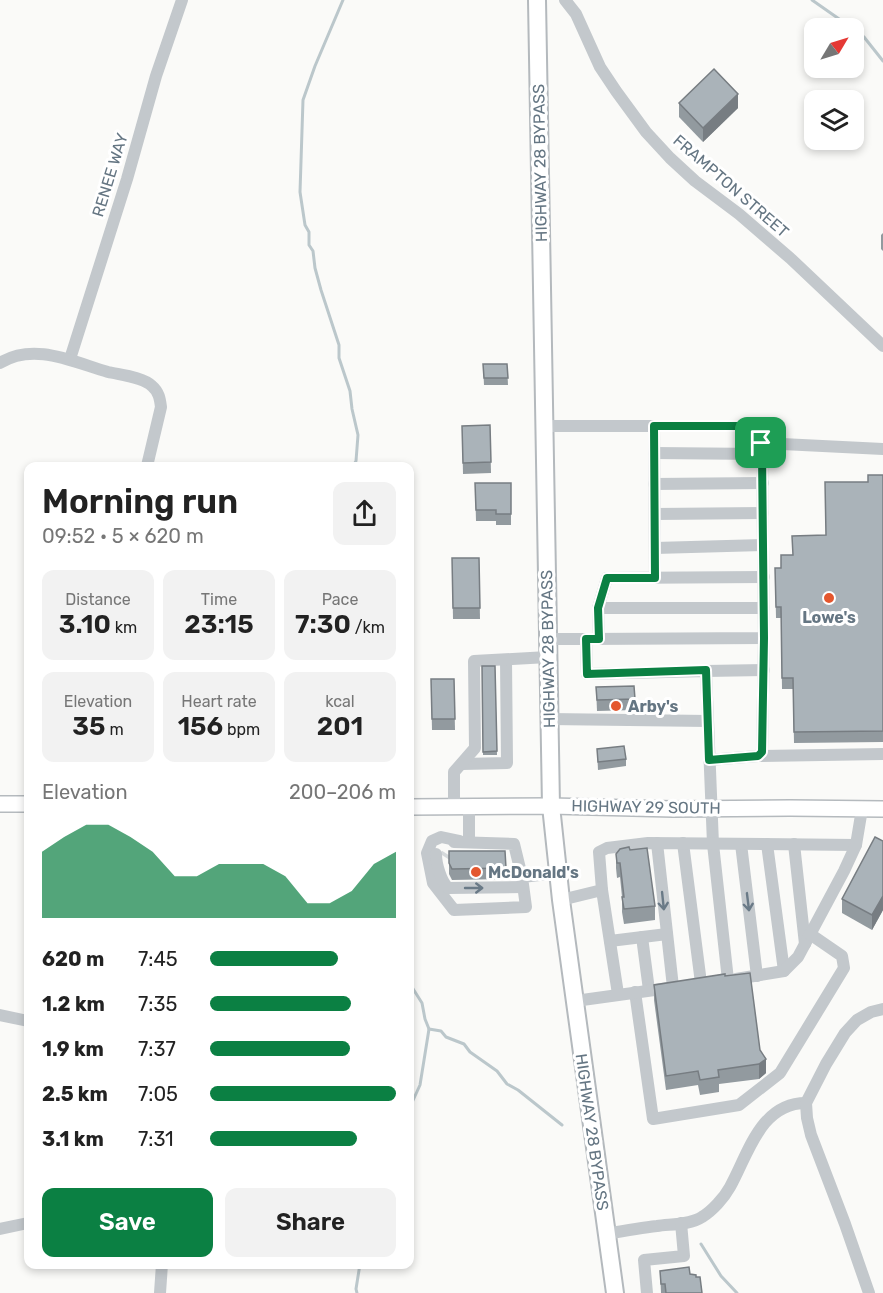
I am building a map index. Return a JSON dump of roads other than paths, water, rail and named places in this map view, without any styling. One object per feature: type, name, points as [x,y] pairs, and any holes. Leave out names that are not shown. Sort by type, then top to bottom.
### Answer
[{"type":"highway","name":"HIGHWAY 28 BYPASS","points":[[537,0],[551,806],[557,873],[615,1293]]},
{"type":"main road","points":[[0,804],[24,804]]},
{"type":"main road","name":"HIGHWAY 29 SOUTH","points":[[414,807],[883,809]]},
{"type":"street","name":"RENEE WAY","points":[[70,359],[156,76],[182,0]]},
{"type":"street","name":"FRAMPTON STREET","points":[[565,0],[576,14],[600,67],[646,132],[695,181],[748,221],[883,346]]},
{"type":"street","points":[[0,363],[24,353],[37,354],[70,359],[145,381],[153,386],[158,394],[161,407],[148,462]]},
{"type":"street","points":[[545,426],[744,426],[753,430],[760,439],[763,483],[764,670],[762,752],[758,756]]},
{"type":"street","points":[[654,426],[655,578]]},
{"type":"street","points":[[654,453],[761,449],[883,449]]},
{"type":"street","points":[[654,484],[763,483]]},
{"type":"street","points":[[654,514],[763,513]]},
{"type":"street","points":[[655,548],[763,545]]},
{"type":"street","points":[[764,577],[607,578],[598,608],[587,674],[764,670]]},
{"type":"street","points":[[598,608],[764,608]]},
{"type":"street","points":[[548,639],[764,638]]},
{"type":"street","points":[[465,841],[462,807],[454,772],[475,748],[474,662],[548,657]]},
{"type":"street","points":[[462,764],[507,764],[506,660]]},
{"type":"street","points":[[701,983],[713,844],[706,670]]},
{"type":"street","points":[[549,719],[708,721]]},
{"type":"street","points":[[709,760],[758,756],[883,754]]},
{"type":"street","points":[[575,1001],[784,971],[798,957],[844,871],[856,844],[862,809]]},
{"type":"street","points":[[441,837],[514,844],[523,882],[526,907],[454,910],[433,883],[426,853],[432,841],[441,837]]},
{"type":"street","points":[[465,841],[441,857],[442,882],[448,888],[523,882],[557,873]]},
{"type":"street","points":[[618,994],[602,890],[599,852],[607,848],[657,843],[856,844]]},
{"type":"street","points":[[657,843],[667,934],[701,983]]},
{"type":"street","points":[[683,843],[701,983]]},
{"type":"street","points":[[741,844],[757,976]]},
{"type":"street","points":[[766,844],[784,971]]},
{"type":"street","points":[[794,844],[808,939]]},
{"type":"street","points":[[561,900],[602,890]]},
{"type":"street","points":[[610,941],[667,934]]},
{"type":"street","points":[[642,937],[649,990]]},
{"type":"street","points":[[635,992],[653,1119],[739,1106],[780,1073],[844,968],[842,956],[808,939]]},
{"type":"street","points":[[869,1293],[811,1136],[806,1102],[846,1033],[857,1020],[871,1012],[883,1009]]},
{"type":"street","points":[[0,1015],[24,1021]]},
{"type":"street","points":[[606,1234],[681,1223],[702,1217],[729,1189],[764,1123],[784,1108],[806,1102]]},
{"type":"street","points":[[647,1293],[644,1260],[684,1256],[681,1223]]},
{"type":"street","points":[[0,1229],[24,1224]]},
{"type":"street","points":[[160,1293],[162,1269]]},
{"type":"waterway","points":[[343,0],[303,100],[300,192],[305,225],[309,232],[309,245],[313,251],[315,268],[339,345],[339,358],[350,391],[358,435],[355,462]]},
{"type":"waterway","points":[[812,0],[838,18]]},
{"type":"waterway","points":[[864,37],[883,61]]},
{"type":"waterway","points":[[414,990],[422,1003],[429,1029],[420,1085],[414,1098]]},
{"type":"waterway","points":[[429,1029],[441,1031],[446,1037],[464,1044],[470,1052],[497,1071],[507,1084],[562,1125]]},
{"type":"waterway","points":[[701,1244],[721,1276],[737,1293]]},
{"type":"waterway","points":[[357,1293],[359,1269]]},
{"type":"place","name":"Lowe's","points":[[829,598]]},
{"type":"place","name":"Arby's","points":[[616,706]]},
{"type":"place","name":"McDonald's","points":[[476,872]]}]
